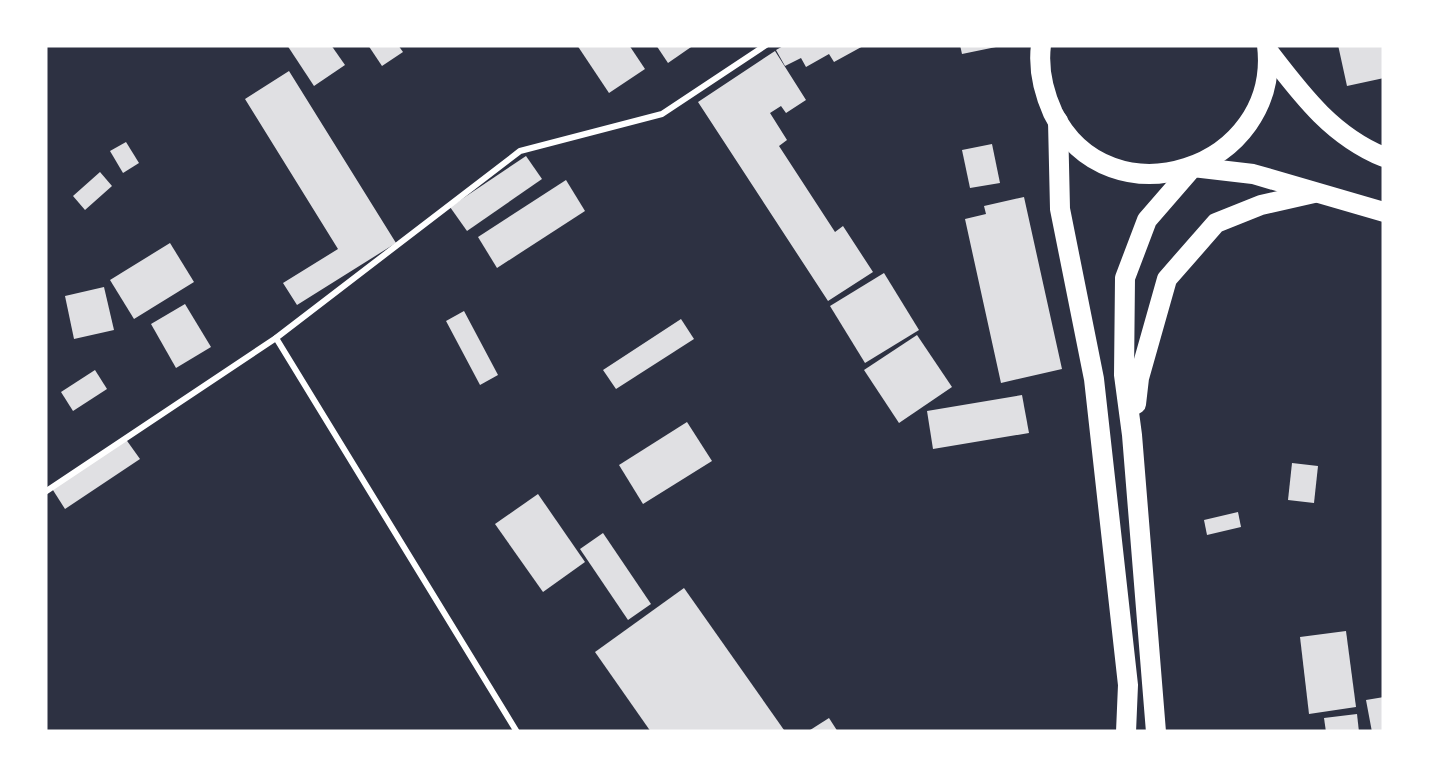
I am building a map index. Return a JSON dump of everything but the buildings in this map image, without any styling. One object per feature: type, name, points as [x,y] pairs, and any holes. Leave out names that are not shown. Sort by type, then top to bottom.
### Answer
[{"type":"main road","points":[[1041,45],[1041,77],[1058,122],[1072,140],[1108,165],[1150,174],[1193,167],[1252,174],[1384,212]]},
{"type":"main road","points":[[1268,48],[1314,111],[1366,150],[1384,157]]},
{"type":"main road","points":[[1156,732],[1124,375],[1125,278],[1147,220],[1193,167],[1230,146],[1244,130],[1263,93],[1268,48]]},
{"type":"main road","points":[[1058,122],[1060,208],[1094,379],[1128,685],[1126,732]]},
{"type":"main road","points":[[1132,436],[1139,378],[1166,279],[1216,223],[1261,205],[1319,192]]},
{"type":"main road","points":[[1128,685],[1151,680]]},
{"type":"lane","points":[[45,492],[276,338],[520,152],[662,114],[766,45]]},
{"type":"lane","points":[[276,338],[517,732]]}]
